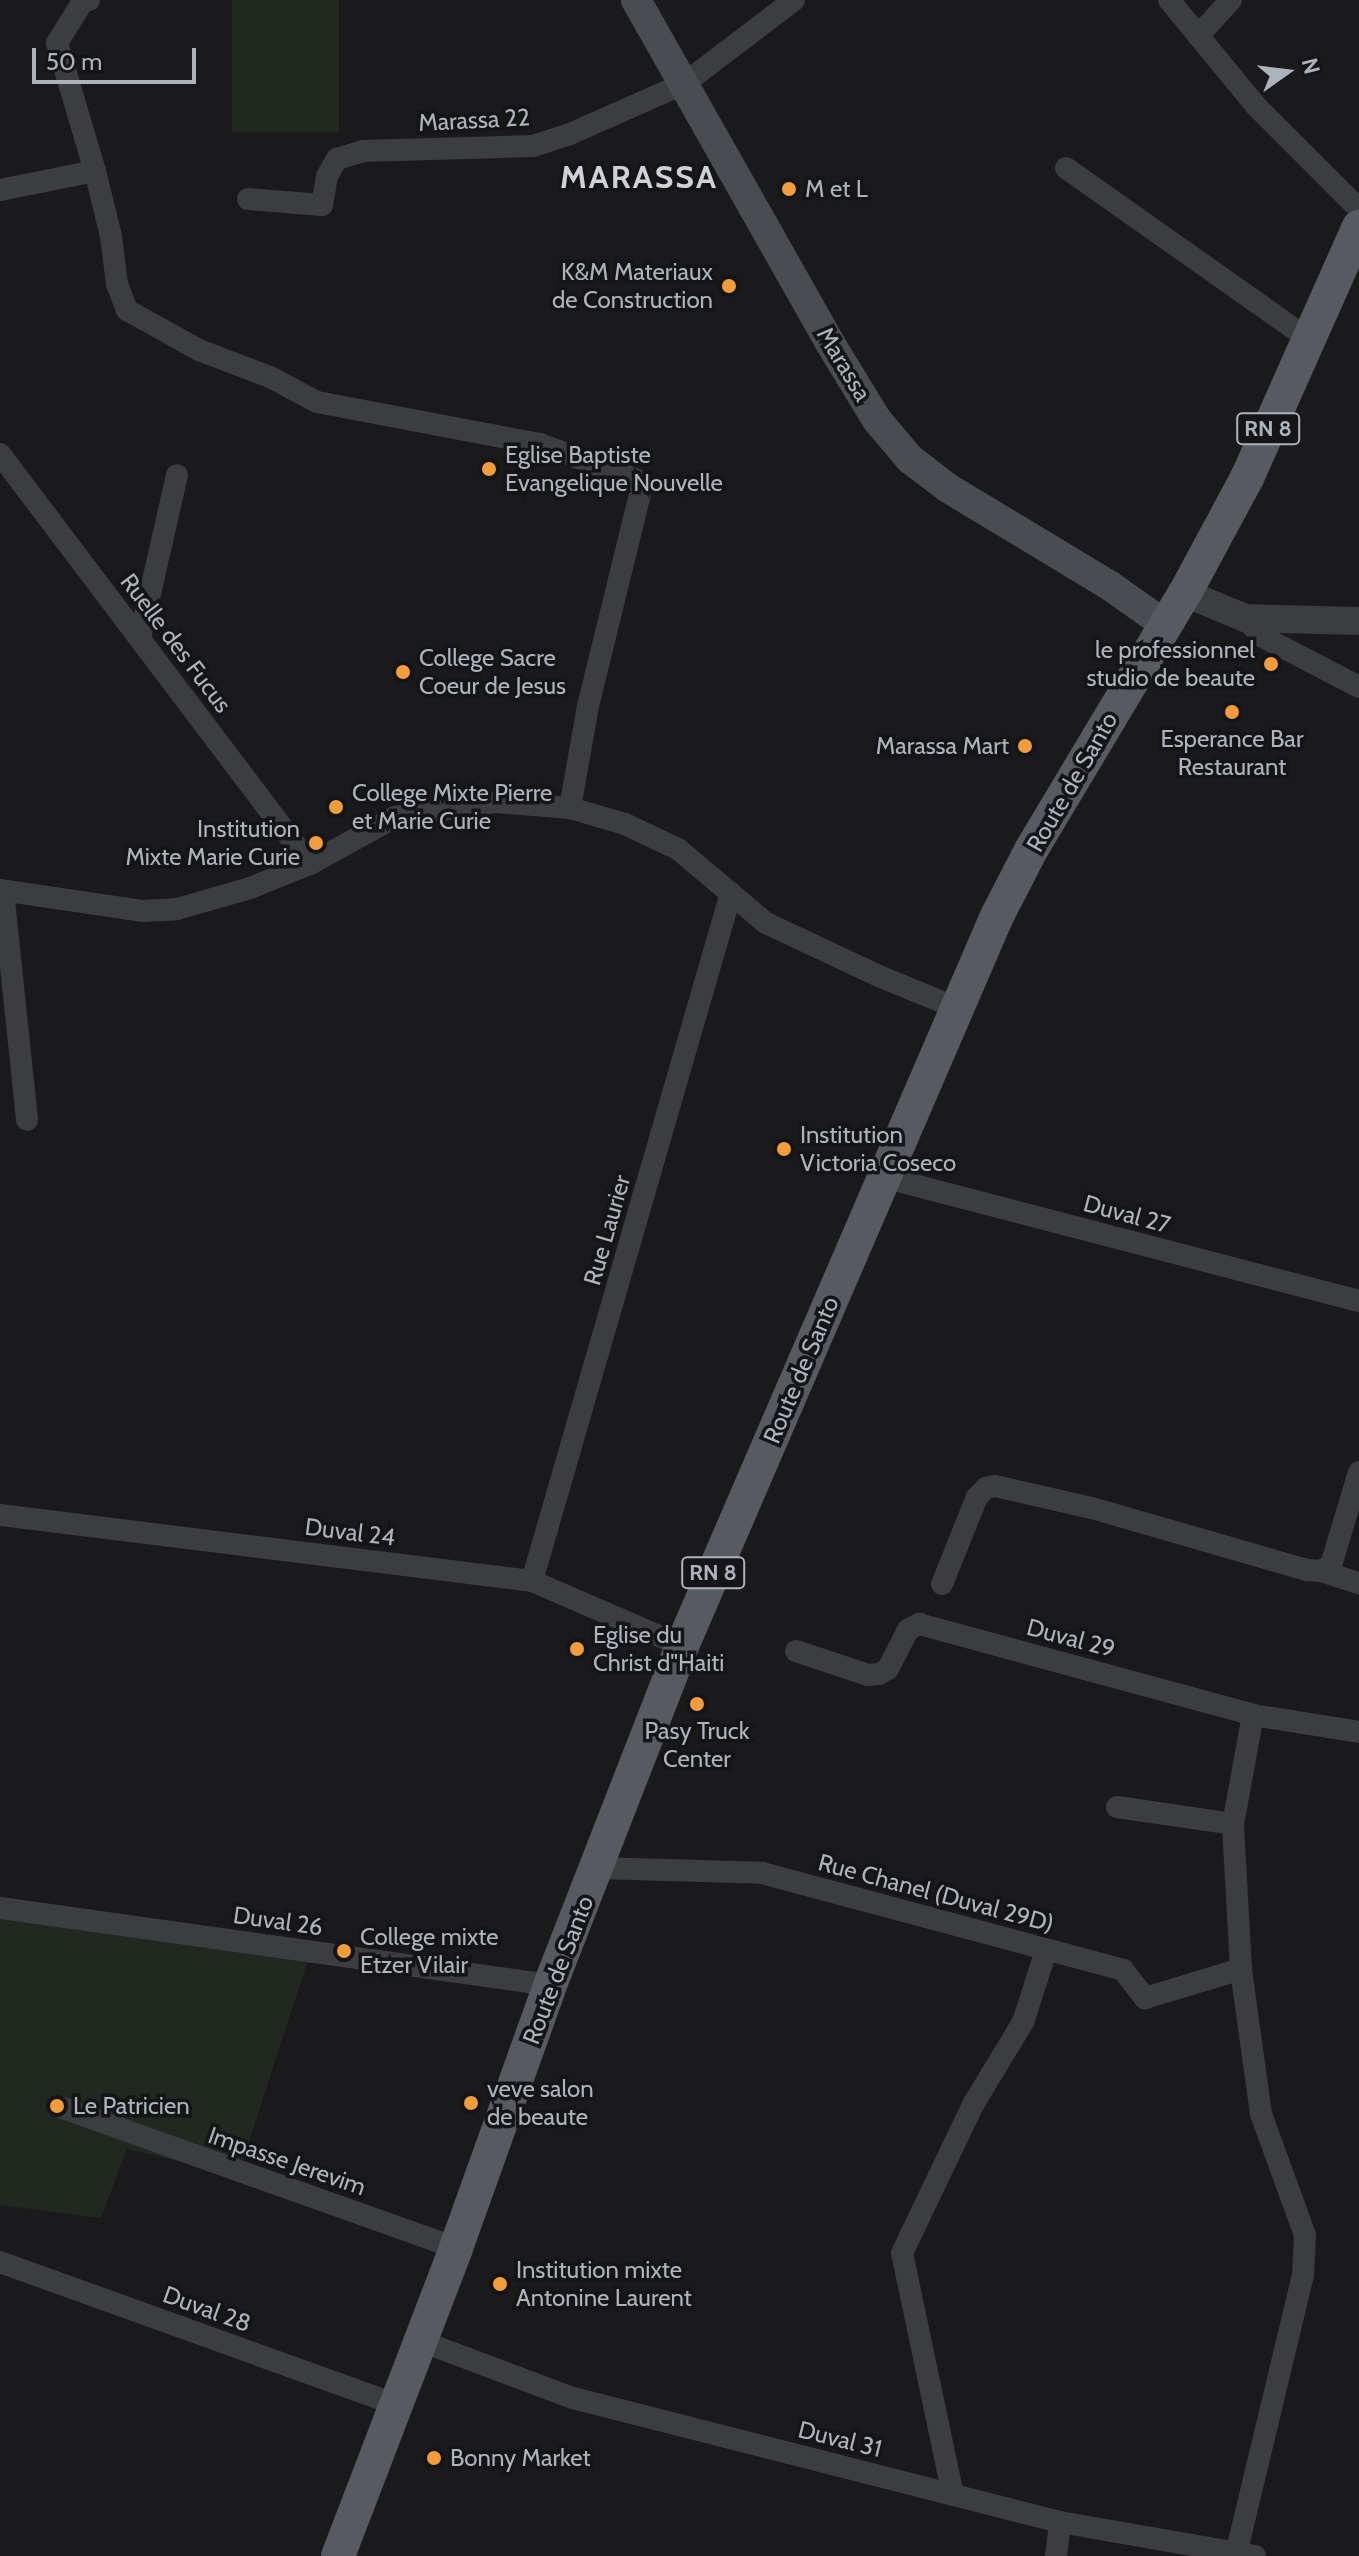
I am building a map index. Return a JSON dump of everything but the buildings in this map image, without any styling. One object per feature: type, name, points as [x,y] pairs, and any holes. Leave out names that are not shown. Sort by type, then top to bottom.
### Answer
[{"type":"main road","name":"Marassa","points":[[636,0],[830,343],[877,420],[910,459],[948,488],[1109,585],[1164,624]]},
{"type":"main road","name":"Route de Santo","points":[[338,2556],[456,2248],[550,1985],[682,1646],[997,916],[1031,850],[1185,593],[1247,478],[1359,227]]},
{"type":"street","points":[[89,0],[83,1],[57,43],[95,171],[111,236],[117,284],[127,310],[199,350],[270,377],[317,402],[540,444],[643,482],[588,706],[570,808]]},
{"type":"street","name":"Marassa 22","points":[[248,199],[322,205],[327,176],[337,159],[363,151],[533,146],[570,134],[685,83],[794,0]]},
{"type":"street","points":[[1169,0],[1256,106],[1359,209]]},
{"type":"street","points":[[1198,36],[1231,0]]},
{"type":"street","points":[[1066,168],[1308,339]]},
{"type":"street","points":[[0,190],[95,171]]},
{"type":"street","name":"Ruelle des Fucus","points":[[0,454],[310,864]]},
{"type":"street","points":[[140,638],[177,475]]},
{"type":"street","points":[[1185,593],[1245,618],[1359,621]]},
{"type":"street","points":[[1245,618],[1261,636],[1359,687]]},
{"type":"street","points":[[27,1120],[2,890],[143,911],[177,909],[250,888],[310,864],[395,817],[495,802],[570,808],[625,824],[678,849],[766,923],[881,977],[957,1008]]},
{"type":"street","name":"Rue Laurier","points":[[532,1581],[731,893]]},
{"type":"street","name":"Duval 27","points":[[883,1177],[1359,1301]]},
{"type":"street","points":[[1321,1571],[1331,1565],[1359,1472]]},
{"type":"street","points":[[942,1584],[977,1497],[986,1488],[995,1486],[1092,1508],[1359,1583]]},
{"type":"street","name":"Duval 24","points":[[0,1515],[532,1581],[682,1646]]},
{"type":"street","name":"Duval 29","points":[[796,1651],[868,1675],[879,1674],[888,1669],[908,1630],[919,1624],[1253,1715],[1359,1732]]},
{"type":"street","points":[[1245,2555],[1303,2275],[1305,2235],[1261,2114],[1241,1969],[1233,1824],[1253,1715]]},
{"type":"street","points":[[1117,1807],[1233,1824]]},
{"type":"street","name":"Rue Chanel (Duval 29D)","points":[[598,1868],[762,1873],[1123,1970],[1145,1998],[1241,1969]]},
{"type":"street","name":"Duval 26","points":[[0,1908],[550,1985]]},
{"type":"street","points":[[953,2495],[902,2253],[974,2103],[1023,2022],[1046,1951]]},
{"type":"street","name":"Impasse Jerevim","points":[[57,2106],[456,2248]]},
{"type":"street","name":"Duval 28","points":[[0,2262],[397,2405]]},
{"type":"street","name":"Duval 31","points":[[421,2341],[573,2398],[1060,2522],[1245,2555]]},
{"type":"street","points":[[1056,2556],[1060,2522]]},
{"type":"shaded area","points":[[232,0],[339,0],[339,132],[232,132]]},
{"type":"shaded area","points":[[0,1917],[312,1948],[238,2175],[127,2149],[101,2218],[0,2205]]},
{"type":"place","name":"M et L","points":[[789,189]]},
{"type":"place","name":"K&M Materiaux de Construction","points":[[729,286]]},
{"type":"place","name":"Eglise Baptiste Evangelique Nouvelle","points":[[489,469]]},
{"type":"place","name":"le professionnel studio de beaute","points":[[1271,664]]},
{"type":"place","name":"College Sacre Coeur de Jesus","points":[[403,672]]},
{"type":"place","name":"Esperance Bar Restaurant","points":[[1232,712]]},
{"type":"place","name":"Marassa Mart","points":[[1025,746]]},
{"type":"place","name":"College Mixte Pierre et Marie Curie","points":[[336,807]]},
{"type":"place","name":"Institution Mixte Marie Curie","points":[[316,843]]},
{"type":"place","name":"Institution Victoria Coseco","points":[[784,1149]]},
{"type":"place","name":"Eglise du Christ d\"Haiti","points":[[577,1649]]},
{"type":"place","name":"Pasy Truck Center","points":[[697,1704]]},
{"type":"place","name":"College mixte Etzer Vilair","points":[[344,1951]]},
{"type":"place","name":"veve salon de beaute","points":[[471,2103]]},
{"type":"place","name":"Le Patricien","points":[[57,2106]]},
{"type":"place","name":"Institution mixte Antonine Laurent","points":[[500,2284]]},
{"type":"place","name":"Bonny Market","points":[[434,2458]]},
{"type":"district","name":"MARASSA","points":[[639,177]]}]
